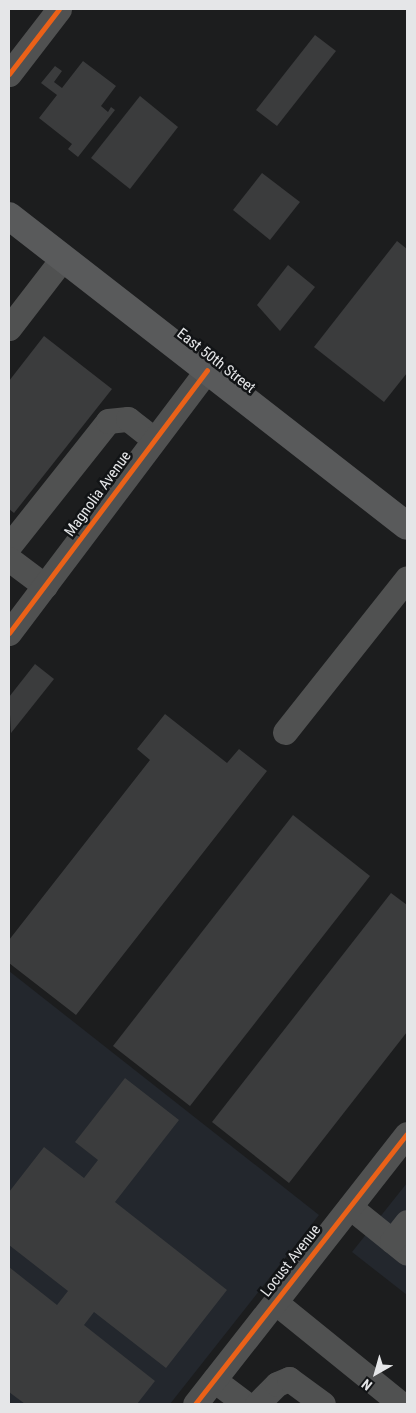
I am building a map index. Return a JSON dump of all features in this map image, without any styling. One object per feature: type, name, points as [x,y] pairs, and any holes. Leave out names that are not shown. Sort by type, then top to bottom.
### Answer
[{"type":"main road","name":"East 50th Street","points":[[9,216],[407,526]]},
{"type":"street","points":[[9,74],[59,9]]},
{"type":"street","points":[[9,328],[63,258]]},
{"type":"street","name":"Magnolia Avenue","points":[[9,633],[207,370]]},
{"type":"street","points":[[9,546],[108,421],[128,419],[154,439]]},
{"type":"street","points":[[13,570],[45,586]]},
{"type":"street","points":[[285,732],[407,578]]},
{"type":"street","name":"Locust Avenue","points":[[195,1404],[407,1134]]},
{"type":"street","points":[[350,1207],[402,1239]]},
{"type":"street","points":[[275,1302],[401,1404]]},
{"type":"street","points":[[257,1404],[277,1384],[289,1379],[323,1404]]},
{"type":"street","points":[[214,1380],[246,1404]]},
{"type":"shaded area","points":[[9,971],[319,1215],[170,1404],[9,1404]]},
{"type":"shaded area","points":[[407,1183],[407,1295],[352,1252]]},
{"type":"building","points":[[315,35],[336,51],[277,126],[256,110]]},
{"type":"building","points":[[83,61],[116,86],[101,106],[108,112],[111,107],[115,110],[78,157],[68,149],[72,144],[39,118],[57,95],[41,83],[55,66],[62,71],[54,82],[62,88]]},
{"type":"building","points":[[140,96],[178,127],[130,189],[91,158]]},
{"type":"building","points":[[262,173],[300,202],[270,240],[233,210]]},
{"type":"building","points":[[397,241],[407,249],[407,373],[384,402],[314,347]]},
{"type":"building","points":[[288,265],[315,287],[280,331],[257,305]]},
{"type":"building","points":[[44,336],[112,389],[14,513],[9,509],[9,381]]},
{"type":"building","points":[[35,664],[54,679],[11,733],[9,697]]},
{"type":"building","points":[[165,714],[227,763],[239,749],[267,771],[76,1015],[9,963],[9,940],[150,760],[137,749]]},
{"type":"building","points":[[293,815],[370,876],[190,1106],[113,1046]]},
{"type":"building","points":[[391,893],[407,905],[407,1032],[289,1183],[212,1122]]},
{"type":"building","points":[[125,1078],[179,1120],[115,1202],[227,1290],[166,1368],[94,1312],[84,1325],[155,1381],[137,1404],[25,1404],[9,1392],[9,1267],[57,1305],[68,1291],[9,1245],[9,1192],[44,1147],[84,1178],[98,1160],[75,1142]]},
{"type":"cycle path","points":[[9,74],[59,9]]},
{"type":"cycle path","points":[[9,633],[207,370]]},
{"type":"cycle path","points":[[195,1404],[407,1134]]}]
